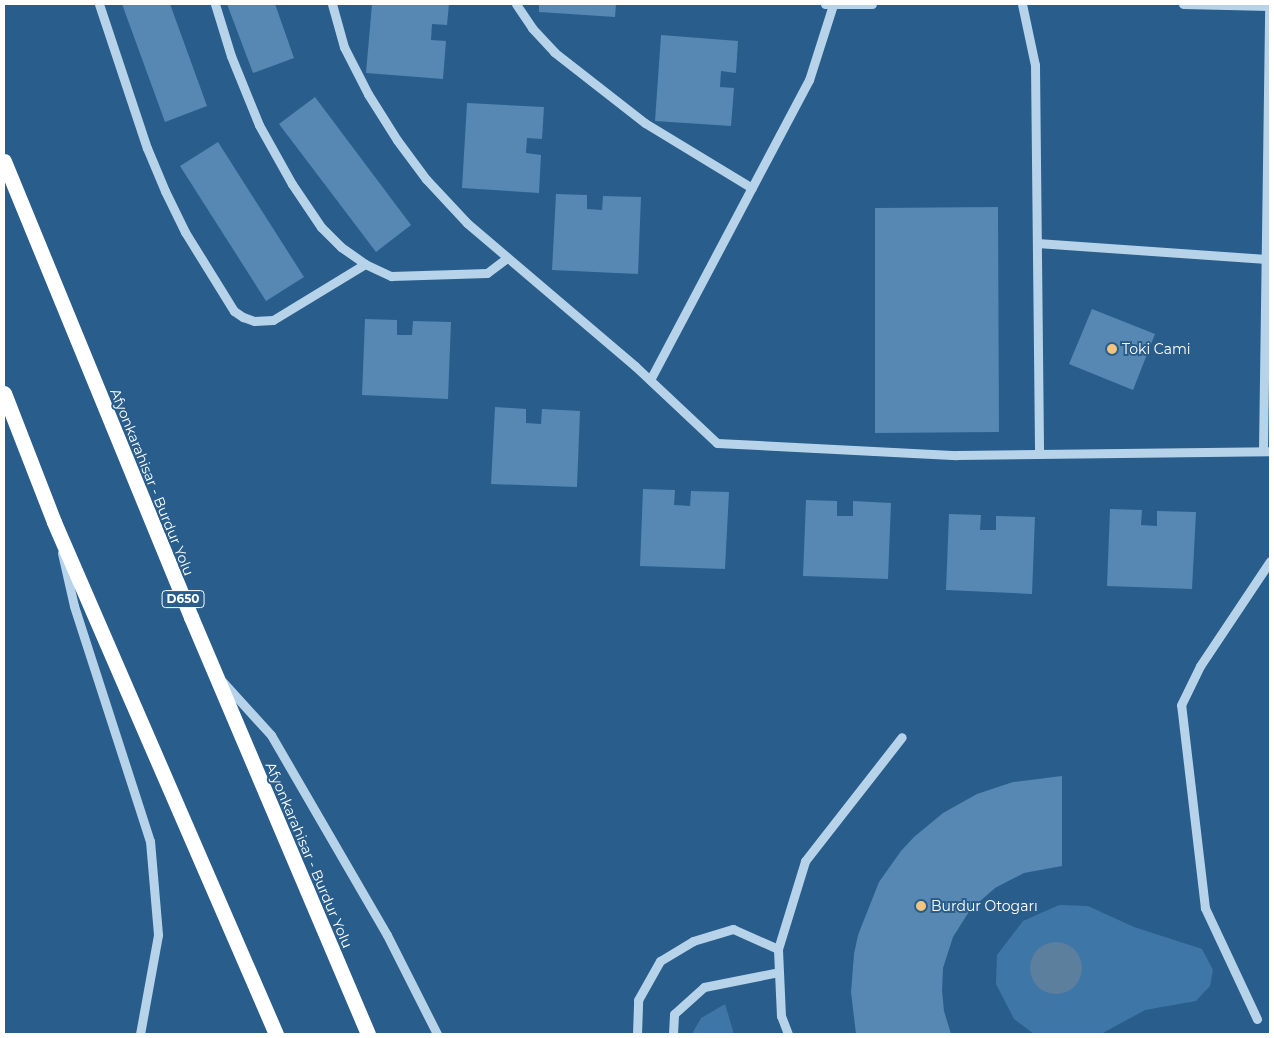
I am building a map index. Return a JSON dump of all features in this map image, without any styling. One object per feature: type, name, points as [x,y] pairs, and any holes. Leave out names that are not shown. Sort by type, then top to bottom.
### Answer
[{"type":"highway","name":"Afyonkarahisar - Burdur Yolu","points":[[4,162],[213,670],[368,1034]]},
{"type":"highway","points":[[4,393],[54,522],[276,1034]]},
{"type":"street","points":[[99,4],[147,148],[165,190],[208,272],[234,311],[254,321],[273,320],[365,264]]},
{"type":"street","points":[[215,4],[231,56],[259,125],[292,184],[321,227],[341,247],[365,264],[391,276],[487,273],[507,258]]},
{"type":"street","points":[[332,4],[344,47],[368,94],[397,140],[426,179],[467,223],[650,380],[717,443],[957,455],[1266,451],[1266,259],[1270,6],[1183,4]]},
{"type":"street","points":[[516,4],[532,28],[554,52],[645,123],[752,188]]},
{"type":"street","points":[[650,380],[809,80],[829,5],[872,4]]},
{"type":"street","points":[[1022,4],[1036,65],[1039,454]]},
{"type":"street","points":[[1037,243],[1266,259]]},
{"type":"street","points":[[54,522],[74,606],[150,841],[158,935],[140,1034]]},
{"type":"street","points":[[1257,1019],[1205,908],[1181,705],[1200,666],[1270,561]]},
{"type":"street","points":[[213,670],[271,735],[387,935],[437,1034]]},
{"type":"street","points":[[788,1034],[781,1016],[778,949],[805,861],[902,737]]},
{"type":"street","points":[[638,1034],[638,1000],[660,961],[693,941],[732,929],[778,949]]},
{"type":"street","points":[[673,1034],[674,1014],[704,987],[779,972]]},
{"type":"shaded area","points":[[1059,905],[1088,906],[1134,927],[1202,949],[1213,970],[1210,986],[1196,1001],[1145,1010],[1101,1034],[1034,1034],[1014,1019],[996,984],[997,955],[1023,921]]},
{"type":"shaded area","points":[[1056,942],[1070,946],[1078,954],[1082,968],[1078,982],[1070,990],[1056,994],[1042,990],[1034,982],[1030,968],[1034,954],[1042,946]]},
{"type":"shaded area","points":[[725,1004],[734,1034],[692,1034],[701,1018]]},
{"type":"building","points":[[122,4],[170,4],[207,106],[165,122]]},
{"type":"building","points":[[227,4],[275,4],[294,58],[253,73]]},
{"type":"building","points":[[372,4],[449,4],[447,25],[432,24],[431,40],[446,41],[443,79],[366,73]]},
{"type":"building","points":[[539,4],[616,4],[615,17],[539,12]]},
{"type":"building","points":[[661,35],[738,41],[736,73],[721,71],[720,87],[734,88],[731,126],[655,121]]},
{"type":"building","points":[[315,97],[411,225],[376,252],[279,124]]},
{"type":"building","points":[[467,103],[544,107],[542,139],[527,138],[526,153],[541,155],[539,193],[462,188]]},
{"type":"building","points":[[218,142],[304,277],[266,301],[180,166]]},
{"type":"building","points":[[556,194],[587,195],[587,209],[602,210],[603,196],[641,197],[638,274],[552,270]]},
{"type":"building","points":[[998,207],[999,432],[875,433],[875,208]]},
{"type":"building","name":"Toki Cami","points":[[1092,309],[1155,334],[1133,390],[1069,364]]},
{"type":"building","points":[[365,319],[397,320],[397,335],[412,335],[413,321],[451,322],[448,399],[362,395]]},
{"type":"building","points":[[495,407],[526,409],[526,423],[541,424],[542,409],[580,411],[577,487],[491,484]]},
{"type":"building","points":[[643,489],[675,490],[674,505],[690,506],[691,491],[729,492],[725,569],[640,566]]},
{"type":"building","points":[[806,500],[837,501],[837,516],[853,516],[853,501],[891,503],[888,579],[803,576]]},
{"type":"building","points":[[1110,509],[1142,510],[1141,525],[1157,526],[1157,511],[1196,512],[1192,589],[1107,586]]},
{"type":"building","points":[[949,514],[981,515],[980,530],[996,530],[996,516],[1035,517],[1032,594],[946,590]]},
{"type":"building","name":"Burdur Otogarı","points":[[1062,776],[1062,866],[1024,873],[995,888],[970,910],[953,937],[943,968],[942,990],[944,1011],[951,1034],[856,1034],[851,992],[854,954],[858,935],[879,882],[901,851],[914,837],[943,813],[977,794],[1013,782]]},
{"type":"place","name":"Toki Cami","points":[[1112,349]]},
{"type":"place","name":"Burdur Otogarı","points":[[921,906]]}]
